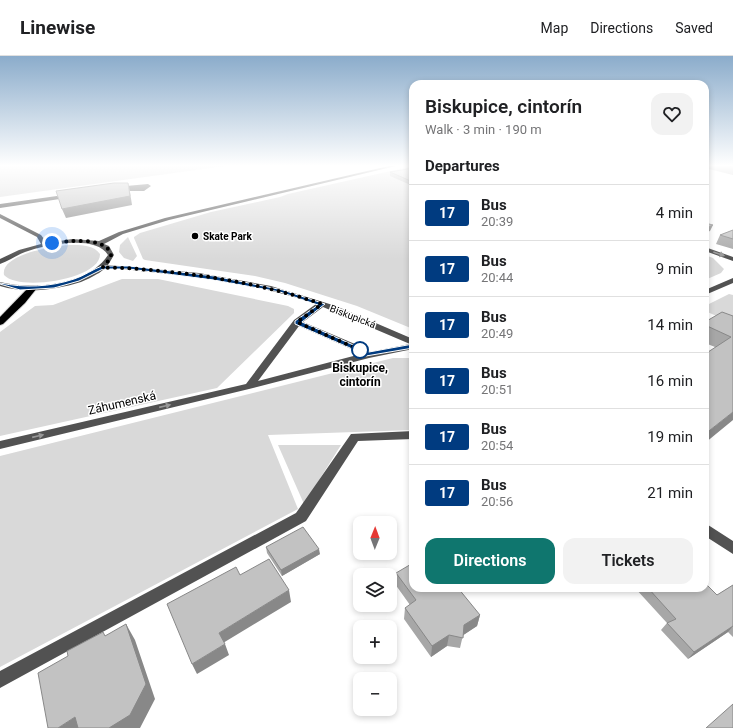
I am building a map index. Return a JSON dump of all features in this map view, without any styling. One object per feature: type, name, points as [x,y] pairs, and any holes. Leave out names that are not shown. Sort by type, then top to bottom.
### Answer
[{"type":"main road","points":[[0,322],[33,288]]},
{"type":"street","points":[[0,206],[67,196]]},
{"type":"street","points":[[99,244],[121,233],[199,212],[229,208],[277,196]]},
{"type":"street","points":[[0,216],[39,236],[45,245]]},
{"type":"street","points":[[0,262],[14,254],[45,245],[72,241],[99,244],[108,249],[111,255],[107,263],[102,268]]},
{"type":"street","points":[[709,251],[733,259]]},
{"type":"street","name":"Biskupická","points":[[0,284],[10,288],[33,288],[72,282],[102,268],[129,267],[214,278],[281,291],[322,304],[367,320],[409,340]]},
{"type":"street","points":[[709,291],[733,280]]},
{"type":"street","points":[[249,386],[297,322],[322,304]]},
{"type":"street","points":[[297,322],[359,349],[368,355]]},
{"type":"street","name":"Záhumenská","points":[[0,445],[249,386],[368,355],[409,347]]},
{"type":"street","points":[[0,680],[301,517],[355,437],[409,435]]},
{"type":"street","points":[[709,532],[733,548]]},
{"type":"shaded area","points":[[409,196],[409,327],[357,306],[285,283],[255,276],[145,260],[143,259],[134,238],[140,233],[211,212],[280,197]]},
{"type":"shaded area","points":[[128,237],[137,256],[133,261],[124,258],[119,252],[120,245]]},
{"type":"shaded area","points":[[69,245],[94,248],[100,254],[97,263],[88,270],[74,276],[58,280],[25,282],[12,280],[4,275],[5,268],[10,262],[19,257],[41,249]]},
{"type":"shaded area","points":[[709,256],[713,258],[724,269],[721,273],[709,278]]},
{"type":"shaded area","points":[[122,279],[158,279],[288,306],[294,309],[294,313],[217,388],[0,436],[0,332],[35,306],[53,305]]},
{"type":"shaded area","points":[[729,294],[733,295],[733,323],[709,313],[709,304]]},
{"type":"shaded area","points":[[393,358],[409,358],[409,430],[268,435],[298,509],[0,667],[0,456]]},
{"type":"shaded area","points":[[278,445],[341,445],[304,504]]},
{"type":"building","points":[[58,196],[128,196],[62,209]]},
{"type":"building","points":[[733,230],[733,239],[720,235]]},
{"type":"building","points":[[722,312],[733,316],[733,412],[709,431],[709,351],[731,337],[709,327],[709,320]]},
{"type":"building","points":[[303,527],[319,549],[281,570],[266,547]]},
{"type":"building","points":[[269,559],[289,590],[219,633],[225,644],[192,664],[167,604],[236,567],[240,575]]},
{"type":"building","points":[[409,565],[409,591],[397,572]]},
{"type":"building","points":[[733,585],[733,626],[694,652],[667,623],[676,619],[652,592],[709,592],[709,587],[717,595]]},
{"type":"building","points":[[410,592],[461,592],[480,615],[464,625],[463,638],[449,635],[432,646],[405,608],[416,600]]},
{"type":"building","points":[[126,624],[146,684],[130,715],[109,728],[78,728],[75,717],[58,728],[48,728],[38,673],[68,656],[67,651],[103,632],[105,636]]},
{"type":"building","points":[[733,704],[733,728],[706,728]]},
{"type":"bus line","name":"17","points":[[0,284],[10,288],[42,288],[77,280],[102,268],[129,267],[214,278],[281,291],[322,304],[297,322],[359,349],[368,355],[409,347]]},
{"type":"place","name":"Skate Park","points":[[195,236]]},
{"type":"place","name":"Biskupice, cintorín","points":[[360,350]]},
{"type":"route","points":[[52,243],[84,241],[104,246],[111,252],[111,255],[110,259],[102,268],[129,267],[214,278],[250,284],[302,297],[322,304],[297,322],[360,350]]}]
